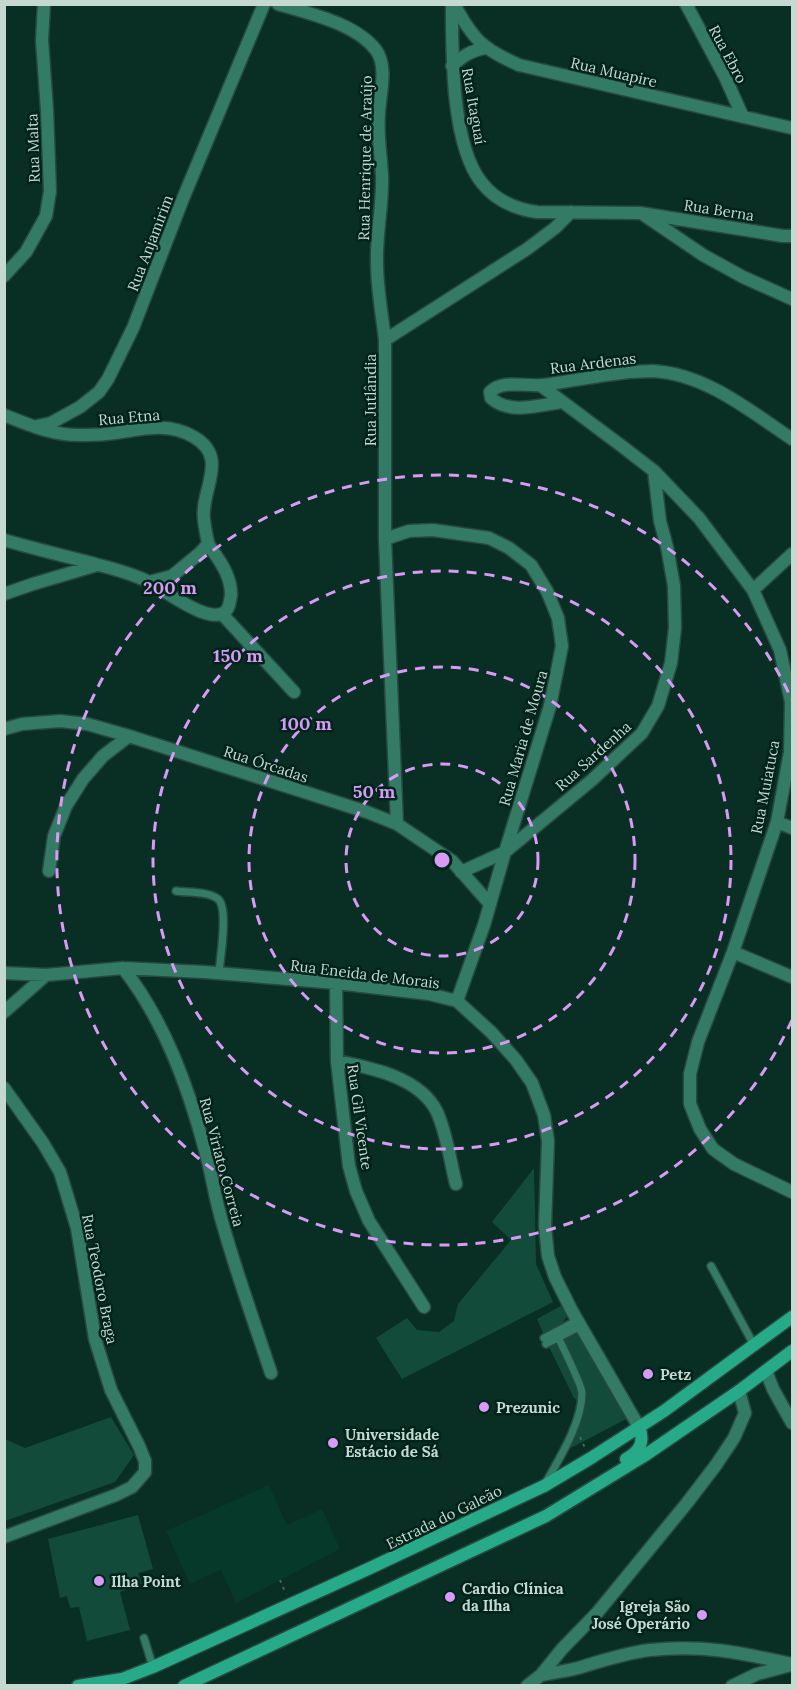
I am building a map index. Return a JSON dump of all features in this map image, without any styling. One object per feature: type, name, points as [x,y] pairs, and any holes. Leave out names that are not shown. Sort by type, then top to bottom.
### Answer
[{"type":"main road","name":"Estrada do Galeão","points":[[78,1686],[104,1684],[127,1678],[153,1667],[359,1574],[544,1485],[664,1411],[792,1317]]},
{"type":"main road","points":[[184,1686],[546,1516],[644,1456],[739,1391],[792,1351]]},
{"type":"main road","points":[[546,1516],[577,1490],[639,1449],[642,1438],[639,1427]]},
{"type":"street","name":"Rua Malta","points":[[4,276],[26,252],[46,216],[50,191],[42,40],[44,4]]},
{"type":"street","name":"Rua Anjamirim","points":[[33,426],[51,423],[80,407],[99,392],[108,379],[133,328],[182,201],[264,4]]},
{"type":"street","name":"Rua Henrique de Araújo","points":[[278,4],[344,26],[365,39],[381,57],[382,74],[378,116],[382,175],[377,261],[385,340]]},
{"type":"street","name":"Rua Muapire","points":[[453,4],[470,31],[485,48],[519,65],[792,128]]},
{"type":"street","name":"Rua Itaguaí","points":[[453,4],[452,66],[456,105],[472,168],[482,183],[500,200],[526,211],[571,212]]},
{"type":"street","name":"Rua Ebro","points":[[686,4],[725,77],[743,117]]},
{"type":"street","points":[[452,66],[472,50],[485,48]]},
{"type":"street","points":[[571,212],[640,213],[703,255],[743,277],[792,299]]},
{"type":"street","name":"Rua Jutlândia","points":[[397,824],[385,539],[385,340],[527,249],[555,228],[571,212]]},
{"type":"street","name":"Rua Berna","points":[[640,213],[792,236]]},
{"type":"street","name":"Rua Ardenas","points":[[562,402],[524,408],[503,406],[491,398],[490,392],[495,387],[503,385],[540,385],[606,374],[652,371],[684,376],[736,401],[792,439]]},
{"type":"street","name":"Rua Muiatuca","points":[[540,385],[654,471],[699,518],[753,590],[780,650],[792,703],[790,752],[777,822],[733,952],[698,1042],[690,1074],[690,1104],[700,1129],[713,1149],[734,1164],[792,1192]]},
{"type":"street","points":[[4,415],[33,426]]},
{"type":"street","name":"Rua Etna","points":[[33,426],[57,433],[77,435],[106,434],[140,428],[164,428],[182,430],[198,439],[208,450],[213,461],[203,516],[208,544],[224,566],[231,585],[230,604],[227,611],[222,614]]},
{"type":"street","name":"Rua Sardenha","points":[[461,872],[505,852],[592,780],[642,732],[658,706],[671,663],[675,628],[674,586],[660,521],[654,471]]},
{"type":"street","name":"Rua Maria de Moura","points":[[385,539],[409,531],[433,530],[489,538],[508,548],[531,565],[547,591],[558,618],[562,646],[550,706],[490,904],[457,1001]]},
{"type":"street","points":[[4,540],[119,570],[150,582],[194,609],[215,615],[222,614],[294,692]]},
{"type":"street","points":[[150,582],[172,576],[208,544]]},
{"type":"street","points":[[753,590],[792,554]]},
{"type":"street","points":[[4,594],[98,565]]},
{"type":"street","name":"Rua Órcadas","points":[[4,729],[22,724],[60,721],[87,724],[367,812],[397,824],[452,861],[490,904]]},
{"type":"street","points":[[49,871],[54,836],[66,806],[83,780],[103,756],[129,736]]},
{"type":"street","points":[[777,822],[792,828]]},
{"type":"street","points":[[733,952],[792,977]]},
{"type":"street","name":"Rua Eneida de Morais","points":[[4,974],[46,975],[123,968],[219,973],[336,983],[429,994],[457,1001],[491,1032],[516,1060],[532,1083],[544,1115],[548,1141],[545,1226],[549,1256],[555,1277],[639,1427]]},
{"type":"street","name":"Rua Viriato Correia","points":[[123,968],[138,988],[166,1039],[188,1094],[206,1150],[222,1223],[271,1373]]},
{"type":"street","points":[[4,1012],[46,975]]},
{"type":"street","name":"Rua Gil Vicente","points":[[336,983],[337,1061],[349,1166],[356,1191],[369,1221],[424,1307]]},
{"type":"street","points":[[337,1061],[389,1075],[412,1086],[428,1099],[437,1112],[456,1184]]},
{"type":"street","name":"Rua Teodoro Braga","points":[[4,1089],[43,1143],[60,1172],[77,1228],[95,1339],[111,1390],[145,1461],[145,1472],[132,1486],[117,1495],[4,1537]]},
{"type":"street","points":[[766,1371],[792,1423]]},
{"type":"street","points":[[527,1686],[541,1675],[562,1649],[597,1613],[716,1465],[734,1438],[745,1413],[739,1391]]},
{"type":"street","points":[[541,1675],[649,1650],[699,1648],[737,1652],[792,1664]]},
{"type":"street","points":[[562,1649],[564,1659],[576,1668]]},
{"type":"street","points":[[732,1686],[757,1674],[792,1664]]},
{"type":"lane","points":[[176,891],[206,894],[217,898],[222,904],[224,921],[219,973]]},
{"type":"lane","points":[[711,1266],[754,1345]]},
{"type":"lane","points":[[580,1323],[558,1337],[545,1341],[580,1323]]},
{"type":"lane","points":[[544,1485],[567,1444],[578,1412],[582,1391],[558,1337]]},
{"type":"lane","points":[[144,1638],[153,1667]]},
{"type":"shaded area","points":[[534,1168],[536,1264],[553,1302],[402,1379],[376,1338],[407,1318],[417,1330],[439,1332],[454,1321],[458,1304],[511,1240],[492,1222]]},
{"type":"shaded area","points":[[566,1303],[571,1311],[560,1326],[544,1335],[537,1319]]},
{"type":"shaded area","points":[[580,1330],[628,1418],[569,1449],[586,1390],[563,1339]]},
{"type":"shaded area","points":[[557,1340],[580,1390],[577,1400],[548,1345]]},
{"type":"shaded area","points":[[111,1417],[134,1455],[115,1482],[5,1521],[5,1439],[25,1448]]},
{"type":"shaded area","points":[[269,1485],[287,1525],[322,1509],[340,1549],[236,1603],[221,1570],[190,1584],[166,1531]]},
{"type":"shaded area","name":"Ilha Point","points":[[138,1515],[153,1569],[138,1573],[142,1584],[120,1592],[130,1630],[87,1641],[79,1607],[70,1608],[67,1596],[60,1598],[48,1539]]},
{"type":"place","name":"Petz","points":[[648,1374]]},
{"type":"place","name":"Prezunic","points":[[484,1407]]},
{"type":"place","name":"Universidade Estácio de Sá","points":[[333,1443]]},
{"type":"place","name":"Ilha Point","points":[[99,1581]]},
{"type":"place","name":"Cardio Clínica da Ilha","points":[[450,1597]]},
{"type":"place","name":"Igreja São José Operário","points":[[702,1615]]}]
